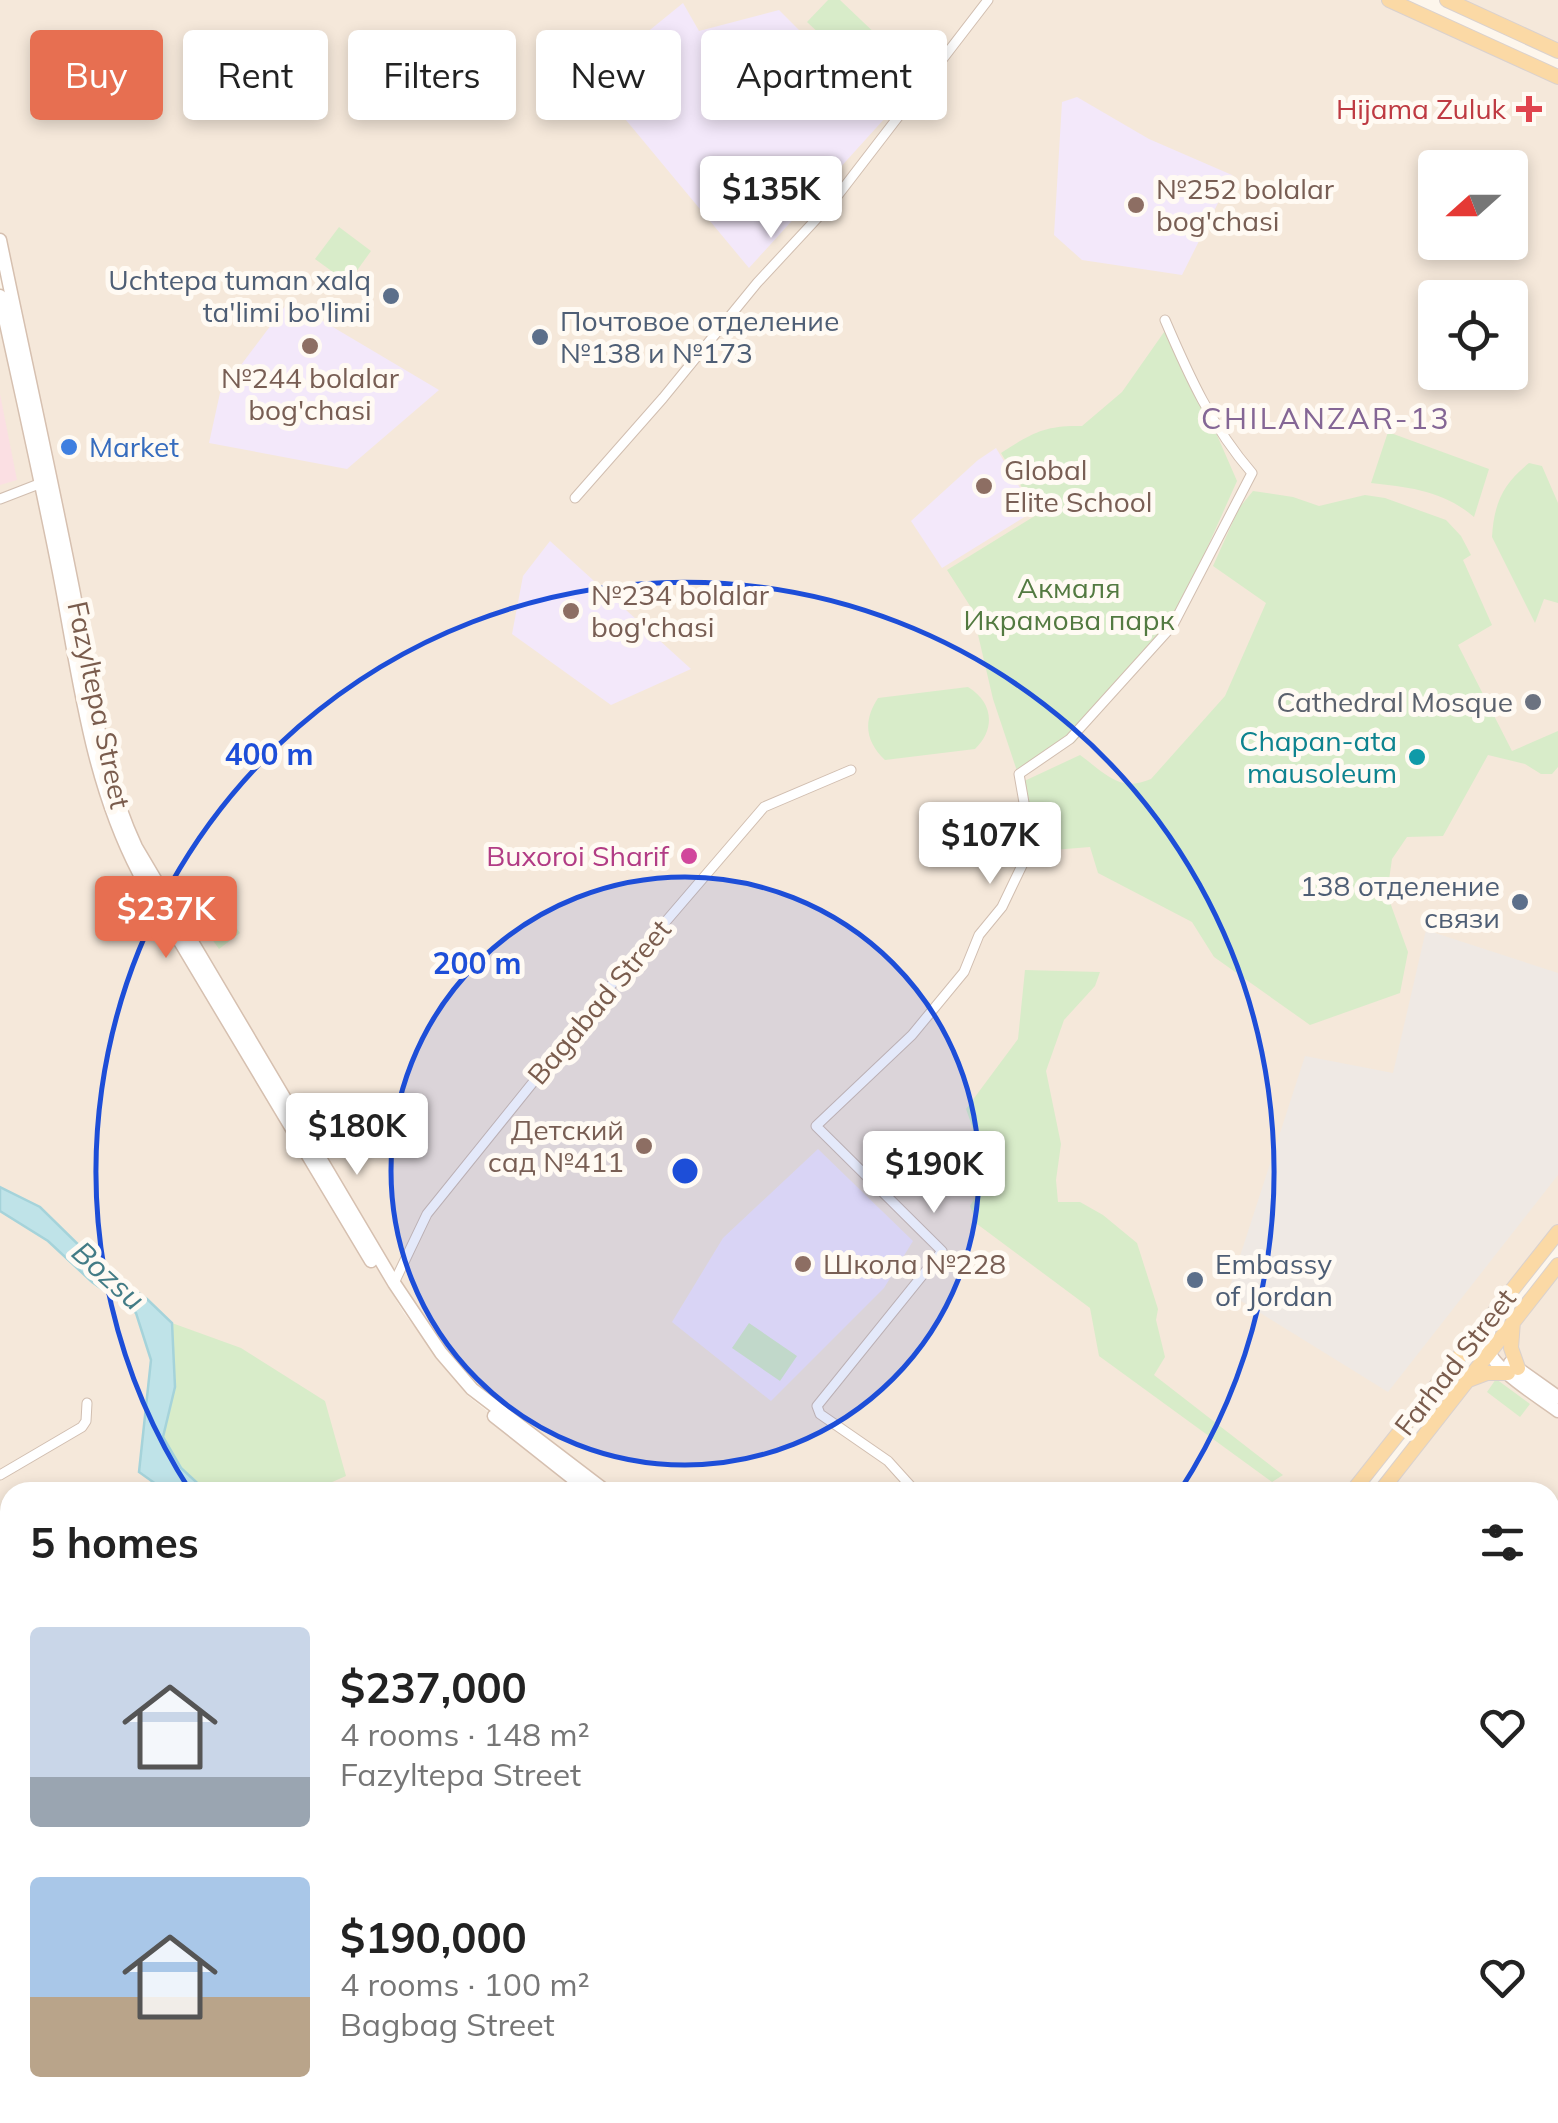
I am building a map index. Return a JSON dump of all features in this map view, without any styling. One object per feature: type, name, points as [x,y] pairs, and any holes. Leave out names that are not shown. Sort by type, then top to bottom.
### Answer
[{"type":"main road","points":[[1388,0],[1558,77]]},
{"type":"main road","points":[[1447,0],[1558,50]]},
{"type":"main road","name":"Fazyltepa Street","points":[[0,240],[89,685],[126,826],[436,1357],[466,1394],[577,1482]]},
{"type":"main road","name":"Fazyltepa Street","points":[[0,296],[46,482]]},
{"type":"main road","name":"Farhad Street","points":[[1360,1482],[1558,1232]]},
{"type":"main road","name":"Farhad Street","points":[[1388,1482],[1558,1265]]},
{"type":"main road","name":"Fazyltepa Street","points":[[391,1285],[472,1389],[594,1482]]},
{"type":"main road","points":[[1496,1308],[1488,1351],[1558,1411]]},
{"type":"main road","points":[[1513,1320],[1513,1371]]},
{"type":"main road","points":[[1456,1359],[1488,1351]]},
{"type":"main road","points":[[1465,1382],[1487,1373],[1513,1371],[1558,1397]]},
{"type":"street","points":[[576,498],[664,398],[756,282],[835,199],[988,0]]},
{"type":"street","points":[[907,1482],[888,1461],[820,1414],[818,1406],[942,1251],[816,1126],[912,1035],[964,972],[980,935],[1002,907],[1027,855],[1030,836],[1019,774],[1070,740],[1173,626],[1252,473],[1214,425],[1165,320]]},
{"type":"street","points":[[0,499],[46,482]]},
{"type":"street","name":"Bagabad Street","points":[[391,1285],[426,1214],[613,984],[764,807],[851,770]]},
{"type":"street","points":[[0,1475],[82,1427],[86,1403]]},
{"type":"shaded area","points":[[0,0],[1389,0],[1558,77],[1558,1232],[1360,1482],[594,1482],[472,1389],[441,1353],[120,810],[0,240]]},
{"type":"shaded area","points":[[1447,0],[1558,0],[1558,51]]},
{"type":"shaded area","points":[[683,3],[701,30],[701,120],[883,120],[749,268],[626,120],[681,120],[681,30],[650,30]]},
{"type":"shaded area","points":[[779,10],[799,30],[703,30]]},
{"type":"shaded area","name":"№252 bolalar bog'chasi","points":[[1077,97],[1149,139],[1232,175],[1182,275],[1082,260],[1054,235],[1062,102]]},
{"type":"shaded area","points":[[0,296],[100,779],[221,1012],[404,1313],[468,1396],[577,1482],[0,1482]]},
{"type":"shaded area","name":"№244 bolalar bog'chasi","points":[[289,301],[439,390],[347,469],[209,443],[220,393]]},
{"type":"shaded area","points":[[0,394],[17,480],[0,485]]},
{"type":"shaded area","name":"Global Elite School","points":[[996,448],[1034,511],[942,568],[911,521]]},
{"type":"shaded area","name":"№234 bolalar bog'chasi","points":[[550,541],[691,669],[611,705],[512,634],[523,576]]},
{"type":"shaded area","points":[[1426,930],[1558,973],[1558,1175],[1388,1392],[1228,1293],[1305,1056],[1393,1073]]},
{"type":"shaded area","name":"Школа №228","points":[[818,1149],[913,1241],[884,1288],[771,1401],[672,1322],[723,1238]]},
{"type":"shaded area","points":[[1558,1265],[1558,1397],[1491,1352],[1558,1411],[1558,1482],[1388,1482]]},
{"type":"green space","points":[[828,0],[840,0],[872,30],[816,30],[807,22]]},
{"type":"green space","points":[[339,227],[371,251],[348,283],[315,259]]},
{"type":"green space","name":"Акмаля Икрамова парк","points":[[1169,325],[1237,481],[1174,622],[1075,742],[1018,774],[993,699],[972,609],[947,570],[1038,514],[1001,453],[1039,432],[1082,426],[1122,392]]},
{"type":"green space","points":[[1388,432],[1489,469],[1474,517],[1438,496],[1371,483]]},
{"type":"green space","points":[[1529,463],[1542,466],[1558,503],[1558,603],[1544,599],[1535,623],[1492,537],[1502,495]]},
{"type":"green space","points":[[1253,491],[1293,497],[1319,506],[1365,495],[1385,498],[1446,520],[1471,555],[1463,560],[1492,625],[1458,645],[1512,751],[1558,731],[1558,767],[1552,774],[1541,774],[1525,764],[1488,755],[1443,836],[1407,837],[1392,859],[1387,894],[1408,952],[1400,993],[1310,1025],[1214,957],[1192,922],[1098,873],[1090,847],[1041,851],[1020,783],[1080,755],[1121,782],[1151,779],[1225,696],[1266,603],[1213,566],[1239,508]]},
{"type":"green space","points":[[968,687],[983,700],[989,716],[986,733],[975,749],[885,760],[873,746],[868,723],[878,698]]},
{"type":"green space","points":[[212,895],[240,933],[219,949],[191,910]]},
{"type":"green space","points":[[1025,970],[1100,972],[1095,986],[1064,1020],[1046,1071],[1061,1144],[1056,1180],[1058,1202],[1080,1202],[1137,1243],[1158,1309],[1156,1320],[1165,1357],[1154,1375],[1283,1475],[1272,1482],[1099,1356],[1090,1308],[977,1224],[970,1206],[989,1174],[966,1109],[1018,1039]]},
{"type":"green space","points":[[172,1323],[241,1348],[325,1401],[346,1476],[332,1482],[196,1482],[181,1468],[162,1437],[175,1387]]},
{"type":"green space","points":[[749,1323],[797,1356],[780,1381],[732,1348]]},
{"type":"green space","points":[[1496,1379],[1530,1404],[1520,1417],[1487,1392]]},
{"type":"water","name":"Bozsu","points":[[0,1187],[40,1207],[99,1265],[147,1299],[172,1323],[175,1387],[163,1437],[181,1468],[196,1482],[153,1482],[139,1472],[151,1360],[136,1313],[92,1282],[48,1241],[0,1211]]},
{"type":"place","name":"Hijama Zuluk","points":[[1529,109]]},
{"type":"place","name":"№252 bolalar bog'chasi","points":[[1136,205]]},
{"type":"place","name":"Uchtepa tuman xalq ta'limi bo'limi","points":[[391,296]]},
{"type":"place","name":"Почтовое отделение №138 и №173","points":[[540,337]]},
{"type":"place","name":"№244 bolalar bog'chasi","points":[[310,346]]},
{"type":"place","name":"Market","points":[[69,447]]},
{"type":"place","name":"Global Elite School","points":[[984,486]]},
{"type":"place","name":"№234 bolalar bog'chasi","points":[[571,611]]},
{"type":"place","name":"Cathedral Mosque","points":[[1533,702]]},
{"type":"place","name":"Chapan-ata mausoleum","points":[[1417,757]]},
{"type":"place","name":"Buxoroi Sharif","points":[[689,856]]},
{"type":"place","name":"138 отделение связи","points":[[1520,902]]},
{"type":"place","name":"Детский сад №411","points":[[644,1146]]},
{"type":"place","name":"Школа №228","points":[[803,1264]]},
{"type":"place","name":"Embassy of Jordan","points":[[1195,1280]]},
{"type":"district","name":"CHILANZAR-13","points":[[1326,419]]}]
